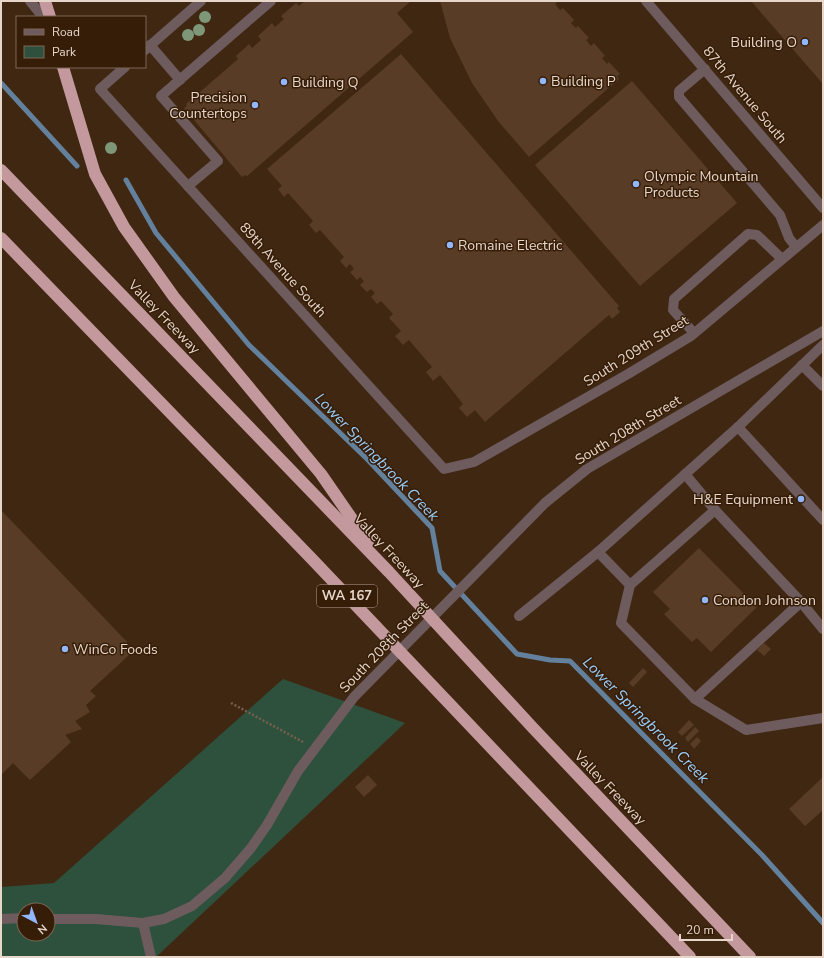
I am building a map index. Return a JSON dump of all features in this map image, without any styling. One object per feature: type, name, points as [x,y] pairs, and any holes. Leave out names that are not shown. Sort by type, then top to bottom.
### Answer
[{"type":"highway","points":[[45,1],[50,16]]},
{"type":"highway","points":[[63,68],[95,174],[124,227],[174,297],[321,474],[390,572]]},
{"type":"highway","name":"Valley Freeway","points":[[1,170],[390,572],[533,728],[750,957]]},
{"type":"highway","name":"WA 167","points":[[1,238],[317,564],[690,957]]},
{"type":"street","points":[[30,1],[42,16]]},
{"type":"street","points":[[180,80],[147,47],[201,1]]},
{"type":"street","points":[[188,186],[218,161],[161,96],[271,1]]},
{"type":"street","name":"87th Avenue South","points":[[646,1],[823,208]]},
{"type":"street","name":"89th Avenue South","points":[[124,68],[100,89],[444,469]]},
{"type":"street","points":[[705,69],[679,91],[679,97],[780,215],[789,238],[796,247]]},
{"type":"street","name":"South 209th Street","points":[[444,469],[474,462],[628,374],[694,333],[823,225]]},
{"type":"street","points":[[694,333],[673,310],[674,299],[748,234],[757,235],[782,259]]},
{"type":"street","name":"South 208th Street","points":[[56,919],[143,923],[164,919],[192,906],[225,878],[251,848],[267,825],[298,771],[354,697],[545,503],[587,470],[823,331]]},
{"type":"street","points":[[519,616],[598,552],[738,427],[823,344]]},
{"type":"street","points":[[802,365],[823,386]]},
{"type":"street","points":[[738,427],[823,520]]},
{"type":"street","points":[[685,474],[714,510],[801,602],[823,629]]},
{"type":"street","points":[[714,510],[630,585],[621,623],[695,699],[746,730],[823,718]]},
{"type":"street","points":[[598,552],[630,585]]},
{"type":"street","points":[[695,699],[801,602]]},
{"type":"street","points":[[1,919],[16,918]]},
{"type":"street","points":[[143,923],[151,957]]},
{"type":"path","points":[[231,702],[314,748]]},
{"type":"green space","points":[[283,679],[405,723],[156,957],[1,957],[1,887],[54,883]]},
{"type":"building","name":"Building Q","points":[[305,1],[411,1],[397,13],[413,32],[247,176],[245,175],[242,177],[184,108],[187,106],[186,104],[238,59],[236,56],[249,44],[252,48],[261,40],[258,36],[272,23],[275,27],[284,19],[281,16],[296,3],[299,6]]},
{"type":"building","name":"Building P","points":[[440,1],[559,1],[555,4],[560,10],[563,8],[574,20],[571,23],[576,28],[578,26],[589,38],[586,40],[591,46],[594,43],[605,56],[602,58],[607,64],[609,62],[620,74],[617,76],[619,79],[529,157],[498,121],[472,83],[450,38]]},
{"type":"building","name":"Building O","points":[[751,1],[823,1],[823,84]]},
{"type":"building","name":"Romaine Electric","points":[[401,54],[619,306],[617,308],[620,312],[612,319],[609,315],[485,422],[475,410],[467,417],[459,408],[463,404],[440,375],[433,381],[426,372],[432,367],[409,340],[403,345],[395,336],[401,331],[389,318],[393,314],[381,301],[377,304],[371,297],[375,293],[371,289],[367,292],[360,285],[364,281],[360,277],[357,280],[350,272],[354,269],[350,264],[346,268],[340,261],[344,257],[320,230],[316,233],[309,225],[313,221],[288,193],[284,197],[278,189],[282,186],[267,169]]},
{"type":"building","name":"Olympic Mountain Products","points":[[632,81],[737,203],[640,286],[535,165]]},
{"type":"building","name":"WinCo Foods","points":[[1,510],[129,644],[129,655],[90,691],[96,696],[86,705],[90,712],[75,721],[82,729],[65,735],[71,742],[30,780],[13,763],[1,775]]},
{"type":"building","name":"Condon Johnson","points":[[699,548],[757,607],[711,652],[697,638],[692,642],[664,614],[670,609],[653,592]]},
{"type":"building","points":[[764,643],[771,649],[764,656],[757,650]]},
{"type":"building","points":[[643,668],[647,672],[633,687],[629,683]]},
{"type":"building","points":[[689,720],[694,725],[682,736],[678,732]]},
{"type":"building","points":[[695,727],[699,731],[688,742],[685,738]]},
{"type":"building","points":[[697,737],[701,741],[694,749],[690,744]]},
{"type":"building","points":[[368,775],[377,785],[364,797],[355,787]]},
{"type":"building","points":[[823,777],[823,810],[805,826],[789,809]]},
{"type":"waterway","name":"Lower Springbrook Creek","points":[[1,83],[77,166]]},
{"type":"waterway","name":"Lower Springbrook Creek","points":[[126,180],[156,233],[249,345],[367,459],[432,528],[440,571],[517,654],[550,660],[570,661],[762,855],[823,923]]},
{"type":"place","name":"Building O","points":[[805,42]]},
{"type":"place","name":"Building P","points":[[543,81]]},
{"type":"place","name":"Building Q","points":[[284,82]]},
{"type":"place","name":"Precision Countertops","points":[[255,105]]},
{"type":"place","name":"Olympic Mountain Products","points":[[636,184]]},
{"type":"place","name":"Romaine Electric","points":[[450,245]]},
{"type":"place","name":"H&E Equipment","points":[[801,499]]},
{"type":"place","name":"Condon Johnson","points":[[705,600]]},
{"type":"place","name":"WinCo Foods","points":[[65,649]]}]
